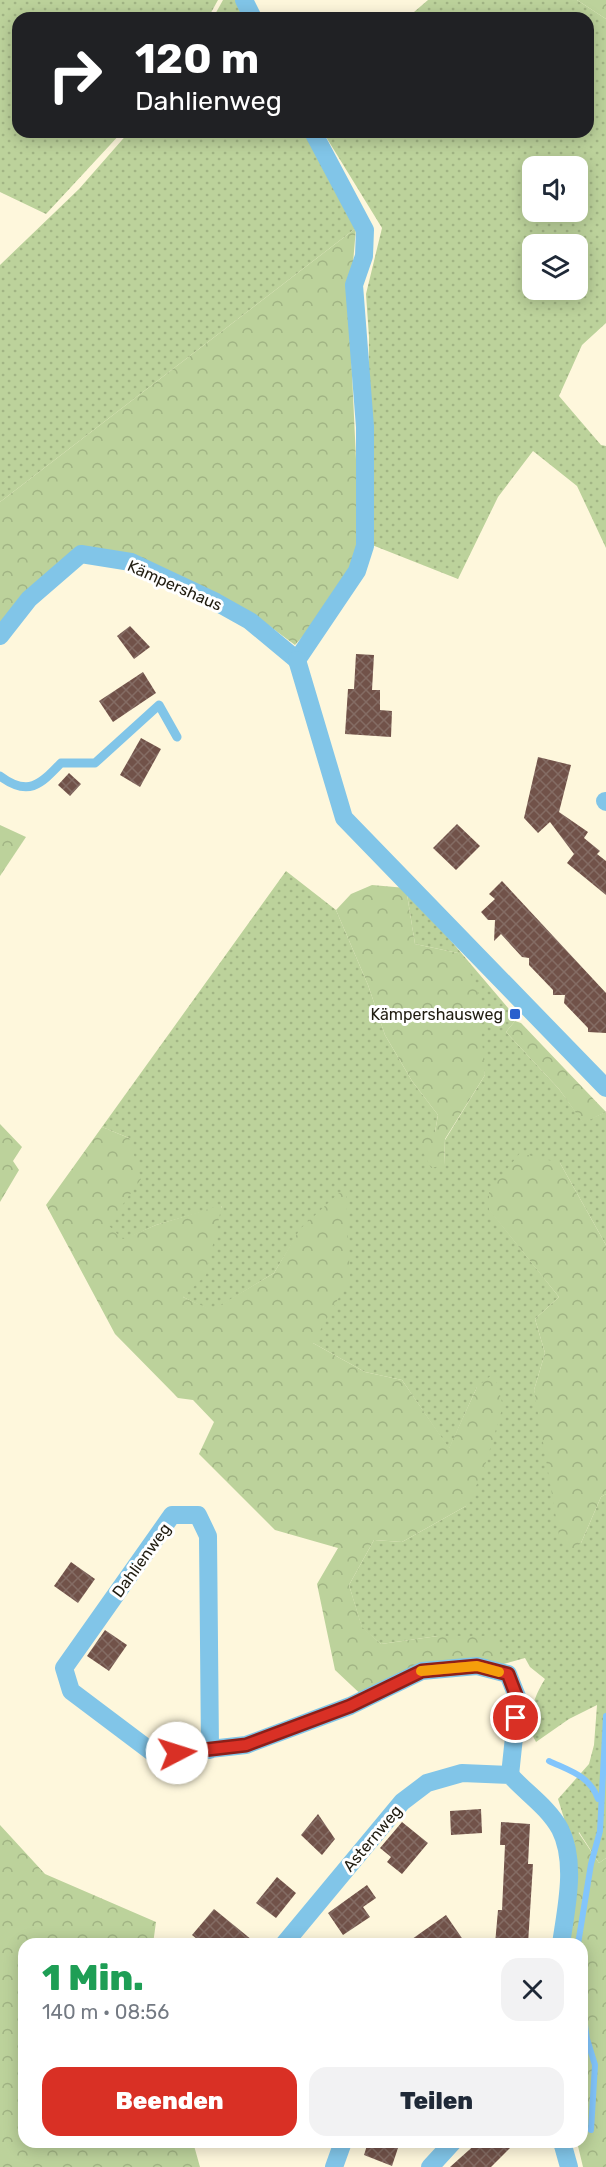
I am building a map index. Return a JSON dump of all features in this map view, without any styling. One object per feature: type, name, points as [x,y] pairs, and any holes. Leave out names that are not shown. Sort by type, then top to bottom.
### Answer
[{"type":"street","points":[[316,138],[365,230],[364,256],[354,285],[365,427],[363,501],[365,546],[357,570],[297,660],[344,818],[606,1088]]},
{"type":"street","name":"Kämpershaus","points":[[0,636],[30,599],[81,554],[131,562],[216,602],[250,621],[297,660]]},
{"type":"street","name":"Dahlienweg","points":[[210,1750],[208,1536],[198,1515],[172,1515],[64,1668],[71,1691],[156,1755],[210,1750],[246,1745],[350,1706],[422,1671],[477,1666],[508,1674],[518,1700],[510,1775]]},
{"type":"street","name":"Asternweg","points":[[289,1938],[402,1802],[427,1783],[462,1773],[510,1775]]},
{"type":"street","points":[[510,1775],[545,1809],[560,1829],[567,1848],[568,1870],[562,1938]]},
{"type":"street","points":[[334,2167],[341,2148]]},
{"type":"street","points":[[430,2167],[447,2148]]},
{"type":"street","points":[[564,2148],[569,2167]]},
{"type":"lane","points":[[0,776],[19,787],[31,787],[42,782],[61,763],[95,763],[159,705],[177,736]]},
{"type":"green space","points":[[0,0],[218,0],[211,12],[12,12],[12,138],[116,138],[46,214],[0,192]]},
{"type":"green space","points":[[223,0],[238,0],[245,12],[216,12]]},
{"type":"green space","points":[[428,0],[577,0],[606,19],[606,323],[582,345],[559,396],[601,445],[606,446],[606,548],[577,486],[533,451],[498,497],[458,579],[367,543],[369,337],[366,294],[382,228],[327,138],[594,138],[594,12],[414,12]]},
{"type":"green space","points":[[577,0],[606,0],[606,19]]},
{"type":"green space","points":[[124,138],[312,138],[356,228],[0,502],[0,265],[79,189]]},
{"type":"green space","points":[[356,228],[349,310],[360,544],[342,585],[305,634],[295,645],[252,613],[77,548],[0,625],[0,502]]},
{"type":"green space","points":[[0,825],[26,837],[0,876]]},
{"type":"green space","points":[[286,871],[336,910],[368,985],[385,1035],[412,1081],[438,1115],[435,1132],[444,1165],[445,1140],[485,1075],[458,953],[415,944],[406,888],[515,1016],[515,1021],[506,1032],[559,1089],[583,1122],[606,1112],[606,1245],[560,1163],[489,1192],[489,1209],[559,1297],[535,1319],[545,1353],[534,1390],[581,1543],[601,1497],[606,1494],[606,1858],[599,1863],[579,1832],[573,1847],[558,1799],[589,1764],[594,1745],[597,1705],[569,1719],[536,1742],[531,1727],[532,1710],[537,1693],[545,1679],[530,1667],[525,1658],[496,1666],[438,1636],[381,1644],[362,1628],[349,1585],[374,1540],[402,1542],[466,1506],[477,1387],[449,1449],[402,1380],[365,1372],[313,1343],[301,1229],[274,1273],[212,1311],[183,1297],[222,1206],[156,1225],[123,1240],[107,1225],[129,1138],[102,1127]]},
{"type":"green space","points":[[372,885],[406,888],[415,944],[458,953],[477,985],[485,1075],[445,1139],[444,1165],[431,1168],[418,1141],[435,1132],[438,1115],[412,1081],[385,1035],[368,985],[336,910],[351,894]]},
{"type":"green space","points":[[515,1021],[521,1023],[606,1112],[583,1123],[559,1089],[506,1032]]},
{"type":"green space","points":[[0,1124],[22,1147],[13,1161],[19,1170],[0,1202]]},
{"type":"green space","points":[[102,1127],[129,1138],[141,1179],[108,1225],[123,1239],[156,1225],[222,1205],[206,1275],[183,1297],[212,1310],[274,1273],[300,1229],[339,1193],[346,1194],[350,1278],[313,1343],[365,1372],[402,1380],[449,1448],[477,1387],[494,1373],[503,1406],[483,1472],[466,1506],[402,1542],[374,1540],[349,1585],[362,1627],[381,1644],[438,1636],[486,1636],[501,1648],[496,1666],[439,1670],[368,1701],[335,1670],[317,1584],[338,1548],[275,1530],[199,1454],[214,1422],[193,1400],[178,1398],[115,1334],[46,1205]]},
{"type":"green space","points":[[520,1153],[560,1163],[606,1245],[606,1494],[601,1497],[581,1543],[571,1551],[559,1535],[534,1390],[545,1353],[535,1319],[559,1297],[489,1210],[489,1192]]},
{"type":"green space","points":[[0,1825],[45,1874],[156,1922],[154,1938],[18,1938],[18,2148],[195,2148],[200,2167],[0,2167]]},
{"type":"green space","points":[[578,1832],[599,1863],[606,1858],[606,2167],[583,2167],[578,2148],[588,2148],[588,1938],[568,1938],[573,1847]]},
{"type":"building","points":[[130,626],[150,647],[134,659],[117,636]]},
{"type":"building","points":[[356,654],[374,655],[372,690],[380,690],[380,710],[392,711],[391,737],[345,734],[348,689],[354,689]]},
{"type":"building","points":[[143,672],[156,693],[113,722],[99,701]]},
{"type":"building","points":[[141,738],[161,749],[140,787],[120,775]]},
{"type":"building","points":[[538,757],[571,765],[559,812],[588,832],[584,838],[600,851],[597,854],[606,861],[606,895],[567,863],[574,854],[550,822],[538,833],[524,818]]},
{"type":"building","points":[[69,773],[81,784],[70,796],[58,785]]},
{"type":"building","points":[[457,824],[480,846],[456,870],[433,848]]},
{"type":"building","points":[[502,881],[606,993],[606,1033],[588,1032],[588,1028],[564,1003],[565,995],[553,995],[553,990],[529,965],[529,958],[522,957],[501,934],[494,941],[495,920],[488,920],[481,912],[495,899],[489,894]]},
{"type":"building","points":[[71,1562],[95,1579],[78,1603],[54,1586]]},
{"type":"building","points":[[105,1630],[127,1645],[109,1671],[87,1656]]},
{"type":"building","points":[[481,1809],[482,1833],[451,1835],[450,1811]]},
{"type":"building","points":[[318,1814],[335,1839],[322,1855],[301,1835]]},
{"type":"building","points":[[402,1822],[428,1843],[402,1874],[387,1862],[391,1857],[380,1848]]},
{"type":"building","points":[[501,1822],[530,1824],[528,1864],[533,1864],[528,1938],[496,1938],[498,1910],[502,1910],[505,1845],[500,1845]]},
{"type":"building","points":[[277,1877],[296,1893],[276,1918],[256,1903]]},
{"type":"building","points":[[367,1885],[376,1898],[363,1907],[370,1917],[343,1935],[328,1913]]},
{"type":"building","points":[[214,1909],[250,1938],[196,1938],[192,1935]]},
{"type":"building","points":[[446,1915],[462,1938],[413,1938]]},
{"type":"building","points":[[366,2148],[398,2148],[392,2166],[364,2155]]},
{"type":"building","points":[[471,2148],[510,2148],[491,2167],[450,2167]]},
{"type":"waterway","points":[[579,1938],[591,1864],[600,1831],[606,1716]]},
{"type":"waterway","points":[[549,1761],[572,1771],[585,1780],[598,1799]]},
{"type":"waterway","points":[[588,2042],[595,2065],[591,2130]]},
{"type":"slow traffic","points":[[421,1671],[477,1666],[499,1672]]},
{"type":"place","name":"Kämpershausweg","points":[[515,1014]]},
{"type":"route","points":[[177,1753],[246,1745],[350,1706],[422,1671],[477,1666],[508,1674],[518,1700],[516,1718]]}]
